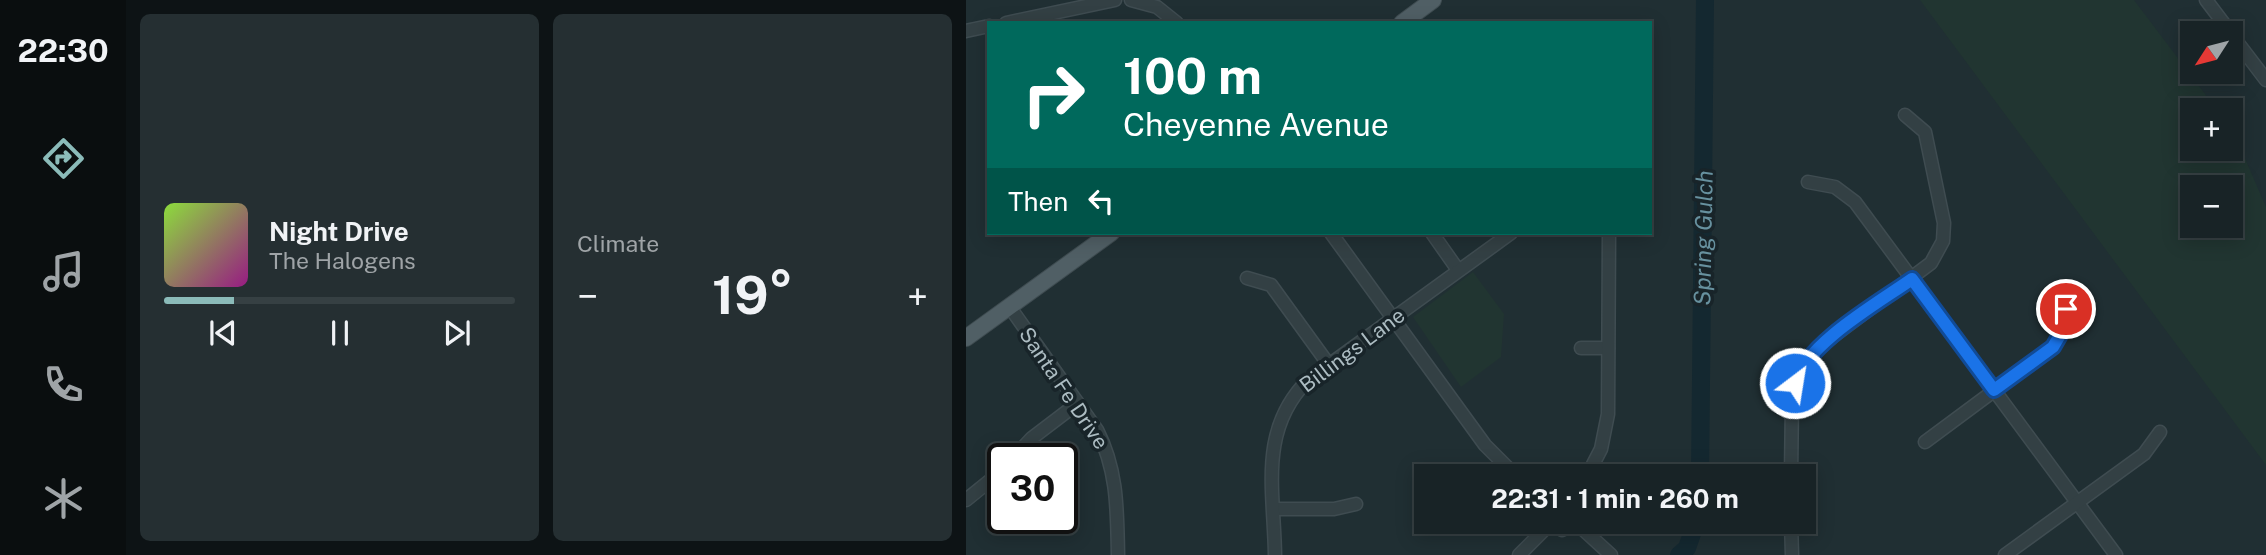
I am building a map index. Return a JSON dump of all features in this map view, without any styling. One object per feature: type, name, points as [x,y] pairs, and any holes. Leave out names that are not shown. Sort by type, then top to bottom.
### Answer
[{"type":"main road","points":[[1405,21],[1433,0]]},
{"type":"main road","points":[[966,338],[1108,235]]},
{"type":"street","points":[[1015,21],[1115,0]]},
{"type":"street","points":[[1130,0],[1157,6],[1175,21]]},
{"type":"street","points":[[2206,0],[2221,21]]},
{"type":"street","points":[[966,31],[987,26]]},
{"type":"street","points":[[2244,51],[2266,80]]},
{"type":"street","points":[[1791,464],[1792,401],[1801,369],[1823,344],[1912,279],[1938,253],[1943,241],[1944,223],[1925,132],[1905,115]]},
{"type":"street","points":[[1808,182],[1835,187],[1848,195],[2116,555]]},
{"type":"street","points":[[1332,235],[1485,445],[1504,464]]},
{"type":"street","points":[[1433,235],[1458,270]]},
{"type":"street","name":"Billings Lane","points":[[1275,555],[1273,449],[1279,420],[1295,393],[1329,365],[1508,235]]},
{"type":"street","points":[[1595,464],[1605,438],[1609,235]]},
{"type":"street","points":[[1247,278],[1271,285],[1329,365]]},
{"type":"street","name":"Santa Fe Drive","points":[[1009,306],[1107,449],[1114,472],[1118,555]]},
{"type":"street","points":[[1924,442],[2053,347],[2060,335],[2066,309]]},
{"type":"street","points":[[1581,348],[1608,348]]},
{"type":"street","points":[[1027,443],[1078,403]]},
{"type":"street","points":[[2005,555],[2144,454],[2160,432]]},
{"type":"street","points":[[966,500],[987,483]]},
{"type":"street","points":[[1274,509],[1334,509],[1356,504]]},
{"type":"street","points":[[1518,555],[1538,534]]},
{"type":"street","points":[[1588,534],[1611,555]]},
{"type":"street","points":[[1791,534],[1792,555]]},
{"type":"green space","points":[[1920,0],[2134,0],[2180,61],[2180,84],[2197,84],[2208,98],[2180,98],[2180,161],[2243,161],[2243,154],[2266,207],[2266,465]]},
{"type":"green space","points":[[1473,272],[1504,314],[1501,357],[1461,387],[1413,317]]},
{"type":"waterway","name":"Spring Gulch","points":[[1700,464],[1705,0]]},
{"type":"waterway","name":"Spring Gulch","points":[[1679,555],[1687,548],[1692,534]]},
{"type":"route","points":[[1795,383],[1804,363],[1823,344],[1912,279],[1994,390],[2053,347],[2060,335],[2066,309]]}]
